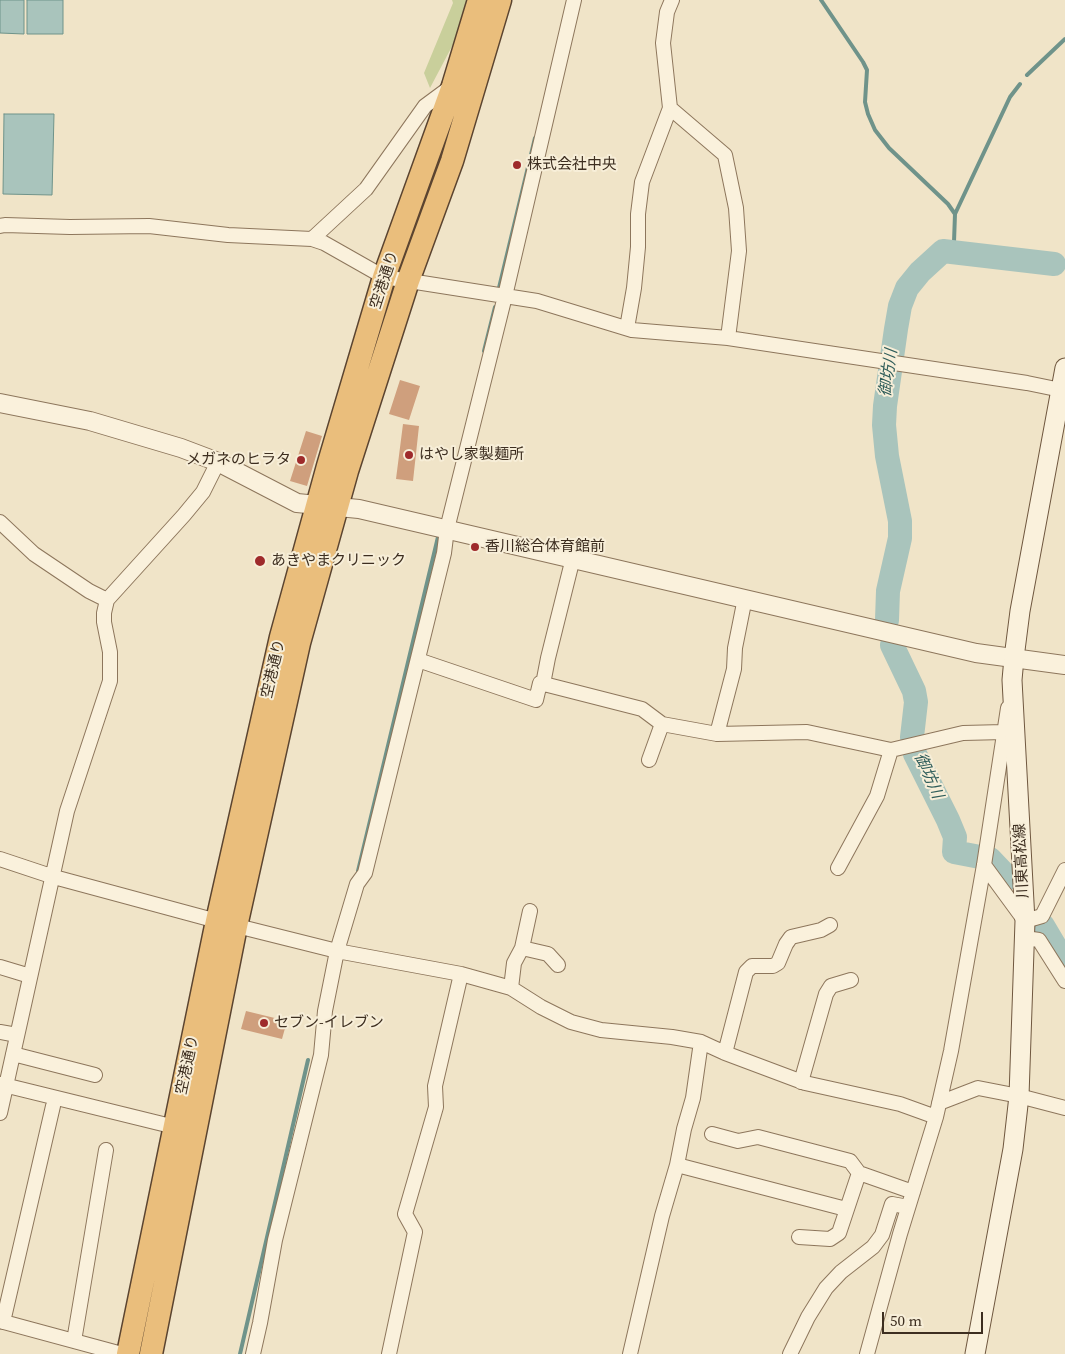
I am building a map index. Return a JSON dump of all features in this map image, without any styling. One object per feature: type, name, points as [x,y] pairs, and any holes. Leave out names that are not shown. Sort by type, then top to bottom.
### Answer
[{"type":"highway","name":"空港通り","points":[[327,506],[384,277],[453,86],[479,0]]},
{"type":"highway","name":"空港通り","points":[[151,1354],[226,924],[282,637],[327,506],[452,162],[500,0]]},
{"type":"highway","name":"空港通り","points":[[128,1354],[175,1127],[226,924]]},
{"type":"main road","name":"川東高松線","points":[[975,1354],[1013,1149],[1019,1096],[1025,929],[1012,680],[1014,658],[1020,611],[1065,368]]},
{"type":"street","points":[[253,1354],[275,1240],[321,1055],[325,1011],[337,951],[357,884],[366,873],[444,553],[447,529],[505,296],[574,0]]},
{"type":"street","points":[[627,328],[635,279],[638,247],[638,214],[642,182],[670,108],[663,43],[667,12],[672,0]]},
{"type":"street","points":[[312,239],[366,189],[425,106],[453,86]]},
{"type":"street","points":[[670,108],[726,155],[736,208],[739,251],[728,338]]},
{"type":"street","points":[[0,226],[149,226],[228,235],[312,239],[324,243],[384,277],[537,301],[627,328],[728,338],[1027,383],[1061,390]]},
{"type":"street","points":[[0,403],[90,421],[181,448],[218,462],[297,503],[359,509],[976,653],[1065,665]]},
{"type":"street","points":[[0,1113],[3,1084],[13,1054],[67,811],[110,681],[110,652],[104,622],[107,600],[203,492],[218,462]]},
{"type":"street","points":[[0,522],[34,554],[89,591],[107,600]]},
{"type":"street","points":[[543,684],[573,558]]},
{"type":"street","points":[[717,734],[734,669],[735,648],[744,598]]},
{"type":"street","points":[[418,660],[536,700],[540,683],[642,709],[662,724],[717,734],[807,732],[891,750],[963,732],[1004,732]]},
{"type":"street","points":[[867,1354],[908,1207],[936,1117],[951,1051],[984,865],[1012,680]]},
{"type":"street","points":[[649,760],[662,724]]},
{"type":"street","points":[[838,868],[877,796],[891,750]]},
{"type":"street","points":[[0,859],[226,924],[337,951],[461,974],[511,988],[541,1007],[571,1022],[601,1030],[672,1037],[701,1042],[725,1054],[801,1082],[900,1104],[936,1117]]},
{"type":"street","points":[[984,865],[1025,929],[1040,940],[1065,981]]},
{"type":"street","points":[[1025,929],[1042,916],[1065,870]]},
{"type":"street","points":[[511,988],[514,963],[522,948],[530,911]]},
{"type":"street","points":[[725,1054],[746,972],[752,966],[773,966],[778,963],[791,937],[821,930],[830,925]]},
{"type":"street","points":[[522,948],[548,954],[558,965]]},
{"type":"street","points":[[0,967],[30,976]]},
{"type":"street","points":[[389,1354],[415,1232],[406,1214],[436,1107],[435,1086],[461,974]]},
{"type":"street","points":[[801,1082],[826,994],[831,986],[851,980]]},
{"type":"street","points":[[0,1032],[17,1036]]},
{"type":"street","points":[[630,1354],[662,1216],[677,1165],[684,1129],[693,1098],[701,1042]]},
{"type":"street","points":[[13,1054],[96,1075]]},
{"type":"street","points":[[3,1084],[175,1127]]},
{"type":"street","points":[[939,1103],[978,1088],[1065,1108]]},
{"type":"street","points":[[53,1106],[1,1322],[122,1354]]},
{"type":"street","points":[[712,1134],[738,1141],[758,1137],[850,1161],[859,1173],[913,1192]]},
{"type":"street","points":[[74,1341],[106,1150]]},
{"type":"street","points":[[677,1165],[846,1209]]},
{"type":"street","points":[[799,1237],[830,1239],[839,1234],[859,1173]]},
{"type":"street","points":[[790,1354],[808,1317],[826,1288],[841,1272],[873,1247],[882,1235],[892,1204],[908,1207]]},
{"type":"green space","points":[[452,0],[472,0],[468,16],[430,88],[424,73],[453,3]]},
{"type":"water","points":[[0,0],[24,0],[24,34],[0,33]]},
{"type":"water","points":[[27,0],[63,0],[63,34],[27,34]]},
{"type":"water","points":[[4,114],[54,114],[52,195],[3,194]]},
{"type":"building","points":[[400,380],[420,386],[409,420],[389,414]]},
{"type":"building","points":[[403,424],[419,426],[413,481],[396,479]]},
{"type":"building","points":[[306,431],[322,436],[307,486],[290,481]]},
{"type":"building","points":[[246,1011],[287,1021],[282,1039],[241,1029]]},
{"type":"waterway","points":[[821,0],[867,70],[865,102],[875,130],[889,148],[948,204],[955,214],[954,242],[950,252]]},
{"type":"waterway","points":[[1027,75],[1065,39]]},
{"type":"waterway","points":[[955,214],[1010,97],[1020,84]]},
{"type":"waterway","points":[[498,292],[535,138]]},
{"type":"waterway","name":"御坊川","points":[[887,620],[888,591],[900,538],[900,521],[887,456],[884,425],[885,406],[900,306],[907,288],[920,272],[943,251],[1054,264]]},
{"type":"waterway","points":[[484,351],[495,307]]},
{"type":"waterway","points":[[358,871],[438,537]]},
{"type":"waterway","name":"御坊川","points":[[892,645],[914,691],[916,702],[912,737],[915,754],[955,837],[954,852],[980,857]]},
{"type":"waterway","name":"御坊川","points":[[990,859],[1008,878]]},
{"type":"waterway","name":"御坊川","points":[[1043,926],[1065,963]]},
{"type":"waterway","points":[[240,1354],[308,1060]]},
{"type":"place","name":"株式会社中央","points":[[517,165]]},
{"type":"place","name":"はやし家製麺所","points":[[409,455]]},
{"type":"place","name":"メガネのヒラタ","points":[[301,460]]},
{"type":"place","name":"香川総合体育館前","points":[[475,547]]},
{"type":"place","name":"あきやまクリニック","points":[[260,561]]},
{"type":"place","name":"セブン-イレブン","points":[[264,1023]]}]
